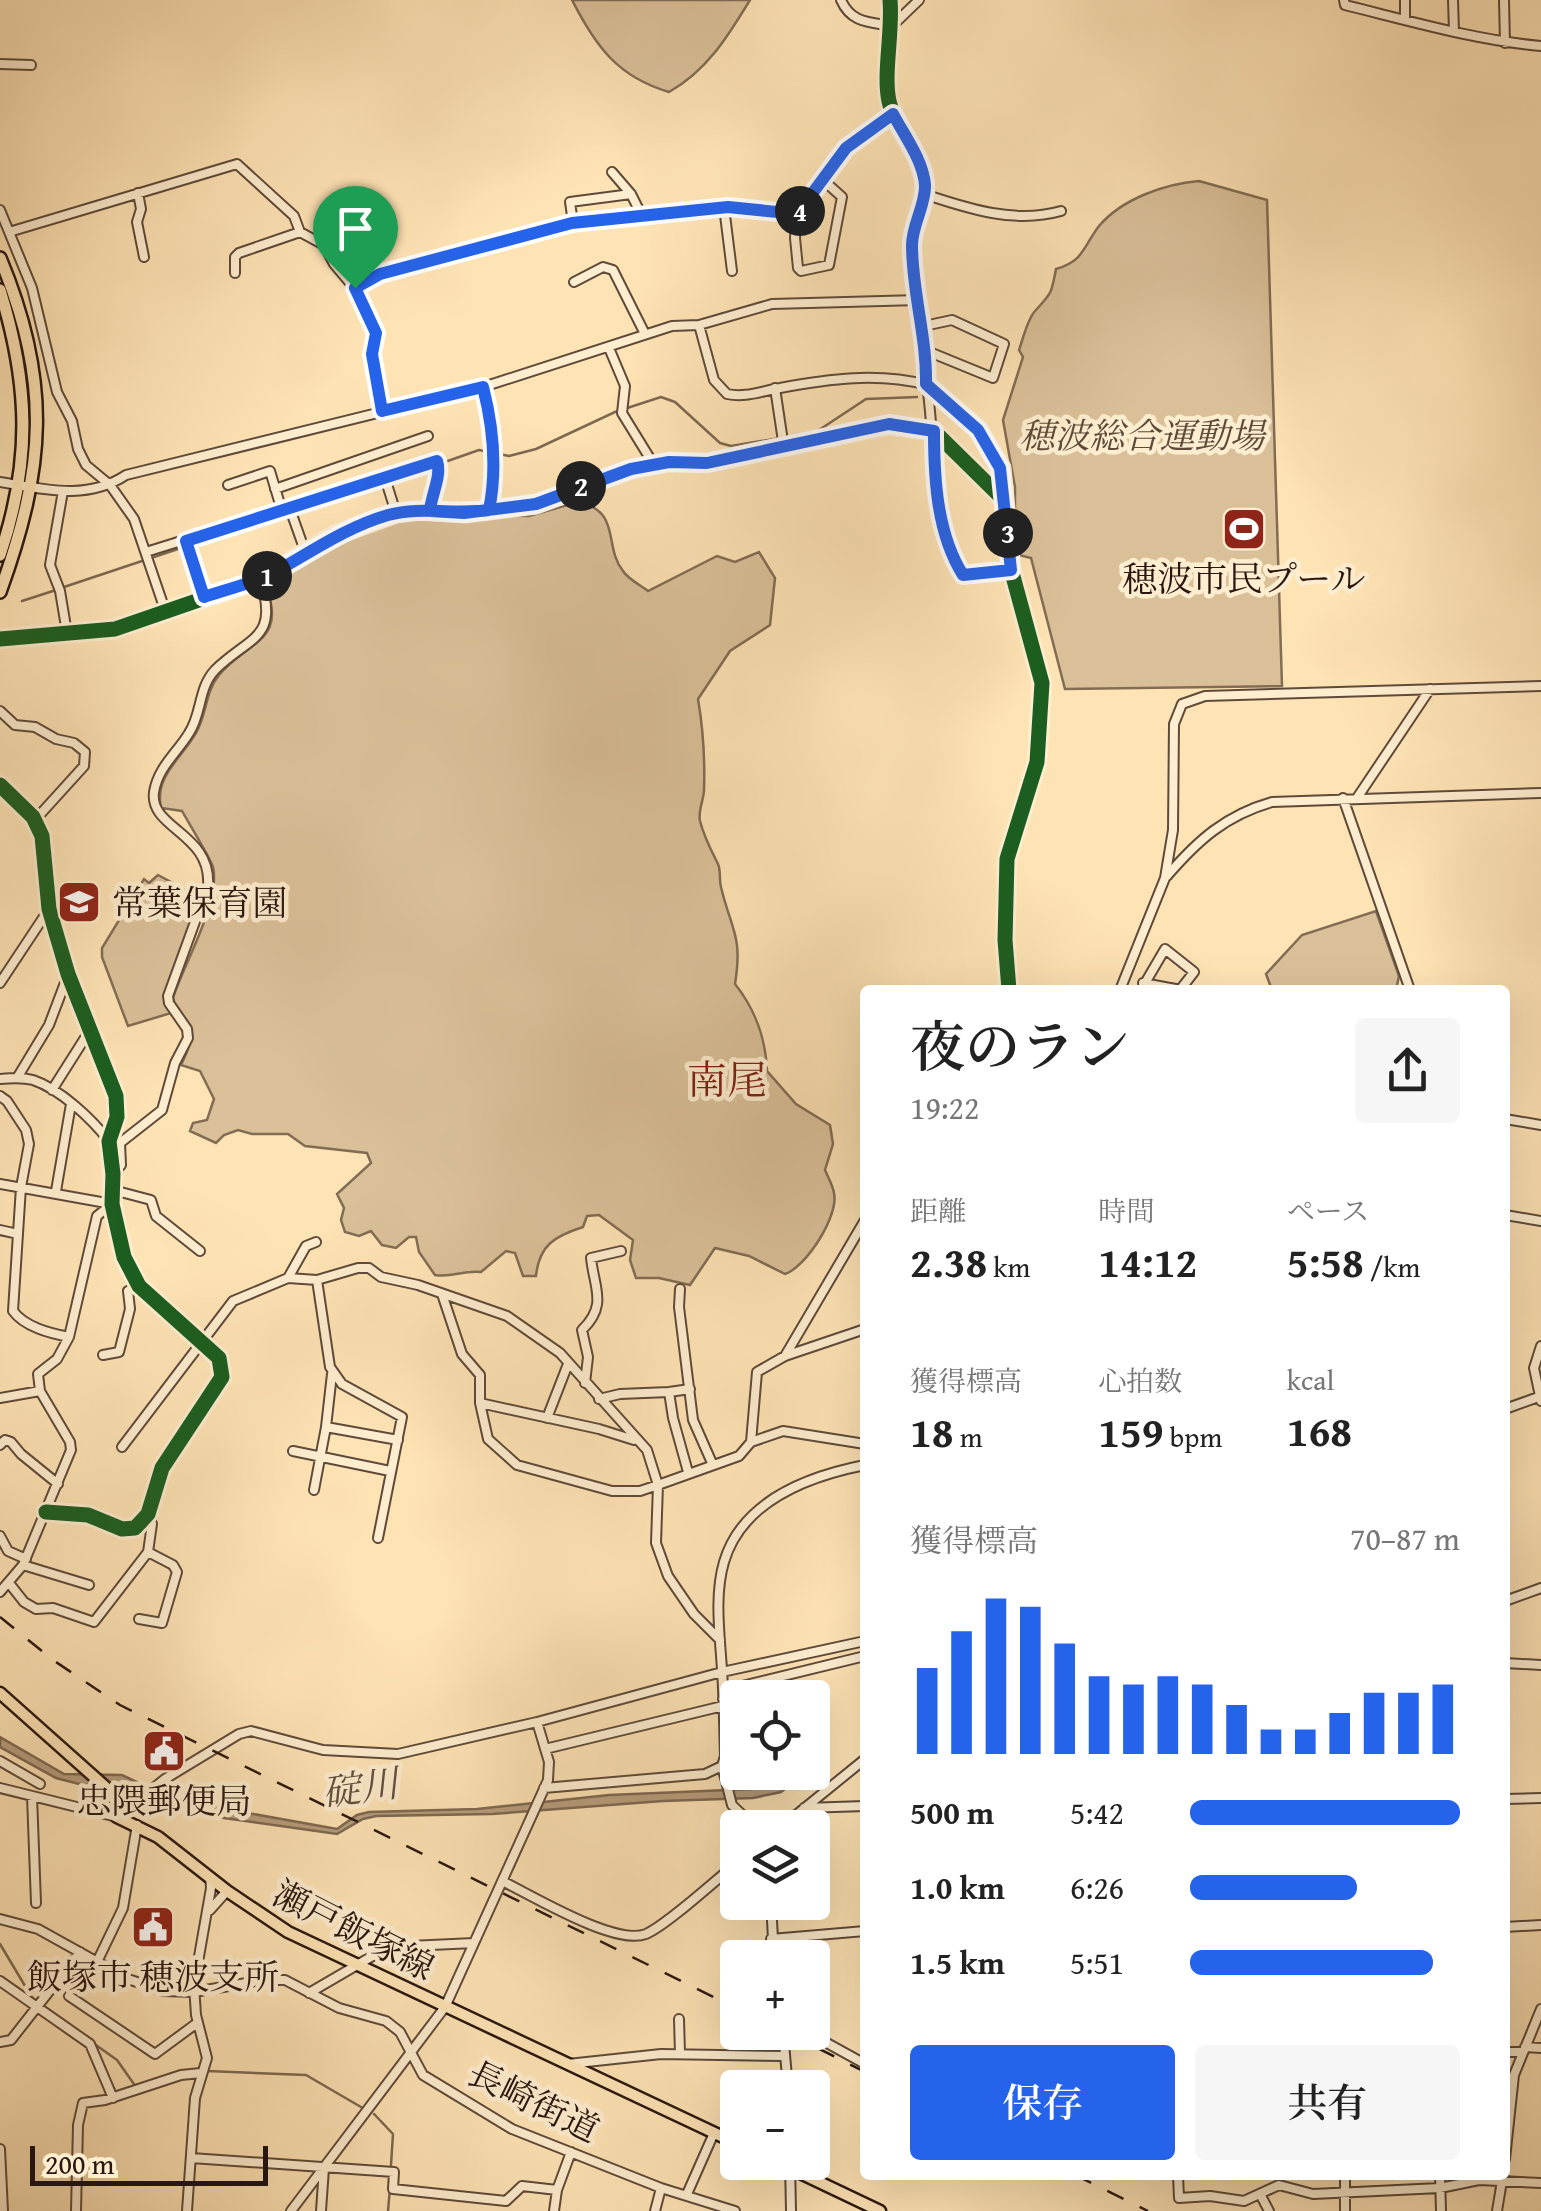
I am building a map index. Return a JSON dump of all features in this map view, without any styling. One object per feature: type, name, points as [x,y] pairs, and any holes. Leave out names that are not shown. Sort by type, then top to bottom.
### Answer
[{"type":"highway","points":[[0,258],[28,339],[36,385],[36,461],[0,555]]},
{"type":"highway","points":[[0,290],[24,385],[25,432],[25,486],[0,592]]},
{"type":"main road","points":[[0,1692],[110,1791],[116,1800],[117,1817]]},
{"type":"main road","name":"瀬戸飯塚線","points":[[117,1817],[158,1836],[227,1891],[288,1932],[720,2136]]},
{"type":"main road","points":[[818,2180],[880,2211]]},
{"type":"street","points":[[841,0],[847,14],[857,20],[892,26]]},
{"type":"street","points":[[890,0],[888,97],[922,169],[924,194],[914,221],[912,243],[927,351],[926,384],[934,431],[937,493],[950,554],[963,575],[1011,570]]},
{"type":"street","points":[[892,26],[918,0]]},
{"type":"street","points":[[1344,0],[1345,5],[1405,20],[1506,43],[1541,46]]},
{"type":"street","points":[[1405,0],[1405,20]]},
{"type":"street","points":[[1453,0],[1454,31]]},
{"type":"street","points":[[1504,0],[1506,43]]},
{"type":"street","points":[[0,64],[31,65]]},
{"type":"street","points":[[822,179],[842,197],[830,264],[801,271],[794,238],[797,214],[822,179],[846,148],[893,114]]},
{"type":"street","points":[[9,232],[237,164],[294,216],[300,232],[324,246],[355,288],[376,333],[372,354],[382,411]]},
{"type":"street","points":[[612,172],[642,216]]},
{"type":"street","points":[[138,194],[141,209],[137,222],[144,258]]},
{"type":"street","points":[[572,223],[570,202],[630,194]]},
{"type":"street","points":[[924,194],[1021,218],[1062,211]]},
{"type":"street","points":[[355,288],[380,274],[572,223],[724,207],[797,214]]},
{"type":"street","points":[[724,207],[732,271]]},
{"type":"street","points":[[0,210],[32,288],[57,392],[72,421],[78,449],[86,465],[110,486],[134,519],[165,610]]},
{"type":"street","points":[[235,273],[239,252],[300,232]]},
{"type":"street","points":[[574,282],[603,267],[613,270],[645,334]]},
{"type":"street","points":[[0,482],[63,491],[94,490],[110,486],[126,475],[483,387],[672,326],[699,326],[772,304],[919,300]]},
{"type":"street","points":[[924,326],[952,320],[1004,344],[993,378],[927,351]]},
{"type":"street","points":[[699,326],[720,389],[738,396],[881,376],[926,384],[978,430],[990,446],[1000,468],[1011,570],[1042,683],[1038,762],[1007,858],[1005,940],[1009,985]]},
{"type":"street","points":[[610,348],[625,386],[623,409],[654,465]]},
{"type":"street","points":[[483,387],[490,415],[495,481],[489,510]]},
{"type":"street","points":[[775,388],[783,442]]},
{"type":"street","points":[[0,639],[115,629],[260,578],[335,535],[396,514],[464,513],[536,504],[631,469],[707,463],[783,442],[889,424],[934,431],[1003,499]]},
{"type":"street","points":[[276,489],[428,436]]},
{"type":"street","points":[[148,556],[438,464],[430,511]]},
{"type":"street","points":[[228,485],[270,471],[306,554]]},
{"type":"street","points":[[386,481],[396,514]]},
{"type":"street","points":[[63,491],[50,565],[59,589],[66,632]]},
{"type":"street","points":[[186,541],[204,597]]},
{"type":"street","points":[[113,1174],[121,1165],[120,1144],[162,1110],[175,1063],[188,1038],[168,996],[208,886],[209,869],[204,857],[162,817],[156,806],[155,790],[171,755],[190,733],[206,684],[216,670],[257,636],[267,617],[260,578]]},
{"type":"street","points":[[1122,985],[1164,878],[1173,830],[1174,724],[1182,704],[1205,696],[1541,686]]},
{"type":"street","points":[[1357,798],[1430,689]]},
{"type":"street","points":[[0,711],[15,725],[35,727],[56,740],[74,743],[85,752],[84,766],[35,820]]},
{"type":"street","points":[[1,787],[35,820],[44,844],[49,909],[68,974],[116,1096],[117,1118],[109,1141],[112,1204],[124,1256],[139,1286],[219,1358],[222,1377],[162,1468],[148,1514],[135,1528],[128,1530],[88,1514],[46,1512]]},
{"type":"street","points":[[1164,878],[1221,822],[1272,802],[1541,793]]},
{"type":"street","points":[[1343,798],[1408,985]]},
{"type":"street","points":[[0,983],[49,909]]},
{"type":"street","points":[[1143,985],[1165,949],[1194,972],[1184,985]]},
{"type":"street","points":[[17,1078],[49,1025],[68,974]]},
{"type":"street","points":[[52,1090],[90,1030]]},
{"type":"street","points":[[0,1079],[38,1082],[71,1104],[109,1141]]},
{"type":"street","points":[[0,1096],[26,1130],[28,1144],[21,1188],[13,1310],[18,1318],[69,1337]]},
{"type":"street","points":[[56,1191],[71,1104]]},
{"type":"street","points":[[1510,1120],[1541,1125]]},
{"type":"street","points":[[0,1184],[112,1204]]},
{"type":"street","points":[[113,1190],[151,1200],[156,1216],[200,1251]]},
{"type":"street","points":[[0,1592],[24,1562],[71,1450],[40,1391],[38,1374],[57,1360],[69,1337],[97,1216],[112,1204]]},
{"type":"street","points":[[1510,1216],[1541,1221]]},
{"type":"street","points":[[784,1356],[860,1228]]},
{"type":"street","points":[[0,1230],[18,1234]]},
{"type":"street","points":[[288,1278],[306,1246],[316,1242]]},
{"type":"street","points":[[585,1383],[588,1357],[582,1330],[594,1318],[598,1300],[591,1258],[621,1251]]},
{"type":"street","points":[[122,1448],[233,1301],[288,1278],[316,1280],[364,1267],[381,1277],[418,1285],[525,1326],[560,1353],[647,1450],[658,1486],[656,1542],[668,1576],[694,1614],[720,1640]]},
{"type":"street","points":[[0,1273],[15,1276]]},
{"type":"street","points":[[314,1490],[332,1374],[316,1280]]},
{"type":"street","points":[[103,1355],[119,1352],[130,1308],[128,1291],[139,1286]]},
{"type":"street","points":[[680,1289],[694,1420],[712,1464]]},
{"type":"street","points":[[442,1294],[462,1354],[480,1375],[480,1404],[488,1439],[517,1465],[612,1490],[640,1491],[739,1456],[750,1442],[756,1372],[784,1356],[860,1331]]},
{"type":"street","points":[[1510,1407],[1541,1398],[1534,1368],[1541,1346]]},
{"type":"street","points":[[548,1418],[568,1364]]},
{"type":"street","points":[[332,1374],[342,1384],[398,1412],[402,1420],[378,1538]]},
{"type":"street","points":[[599,1399],[690,1389]]},
{"type":"street","points":[[0,1398],[40,1391]]},
{"type":"street","points":[[669,1392],[672,1418],[688,1472]]},
{"type":"street","points":[[480,1404],[599,1429],[638,1442]]},
{"type":"street","points":[[326,1428],[398,1440]]},
{"type":"street","points":[[750,1442],[789,1431],[860,1443]]},
{"type":"street","points":[[0,1445],[5,1440],[11,1442],[58,1484]]},
{"type":"street","points":[[293,1451],[390,1471]]},
{"type":"street","points":[[722,1680],[720,1591],[724,1562],[746,1522],[786,1492],[819,1477],[860,1466]]},
{"type":"street","points":[[9,1583],[24,1602],[36,1609],[48,1607],[94,1622],[148,1552],[152,1524],[148,1514]]},
{"type":"street","points":[[0,1536],[8,1550],[24,1562],[90,1585]]},
{"type":"street","points":[[139,1619],[162,1623],[177,1572],[173,1565],[148,1552]]},
{"type":"street","points":[[1510,1600],[1541,1588]]},
{"type":"street","points":[[0,1788],[117,1817],[138,1798],[211,1749],[251,1731],[323,1750],[398,1754],[860,1641]]},
{"type":"street","points":[[792,1657],[796,1673]]},
{"type":"street","points":[[767,1680],[860,1657]]},
{"type":"street","points":[[1510,1663],[1541,1666]]},
{"type":"street","points":[[545,1749],[720,1703]]},
{"type":"street","points":[[291,2211],[445,2007],[550,1773],[538,1722]]},
{"type":"street","points":[[0,1761],[40,1784]]},
{"type":"street","points":[[802,1810],[860,1762]]},
{"type":"street","points":[[544,1788],[705,1774],[720,1767]]},
{"type":"street","points":[[32,1796],[36,1903]]},
{"type":"street","points":[[1510,1799],[1541,1798]]},
{"type":"street","points":[[804,1808],[860,1806]]},
{"type":"street","points":[[98,1962],[123,1908],[136,1824]]},
{"type":"street","points":[[502,1881],[602,1928],[632,1936],[654,1929],[720,1876]]},
{"type":"street","points":[[187,2211],[195,2098],[206,2052],[197,2023],[194,1992],[210,1877]]},
{"type":"street","points":[[207,1914],[227,1891]]},
{"type":"street","name":"長崎街道","points":[[0,1919],[38,1928],[148,1988],[194,1992],[276,1978],[339,2008],[386,2021],[400,2032],[423,2075],[512,2129],[661,2188],[735,2211]]},
{"type":"street","points":[[771,1920],[771,1938],[860,1931]]},
{"type":"street","points":[[1510,1926],[1541,1925]]},
{"type":"street","points":[[309,1992],[388,1947],[474,1943]]},
{"type":"street","points":[[0,2042],[11,2040],[80,1952]]},
{"type":"street","points":[[0,1980],[90,2044],[113,2098]]},
{"type":"street","points":[[69,1996],[156,2054],[197,2023]]},
{"type":"street","points":[[1510,2113],[1514,2075],[1541,2009]]},
{"type":"street","points":[[679,2019],[680,2054]]},
{"type":"street","points":[[830,2044],[860,2060]]},
{"type":"street","points":[[1510,2051],[1541,2048]]},
{"type":"street","points":[[784,2050],[786,2070]]},
{"type":"street","points":[[568,2064],[680,2054],[785,2056]]},
{"type":"street","points":[[76,2211],[82,2103],[201,2073]]},
{"type":"street","points":[[686,2194],[714,2133]]},
{"type":"street","points":[[0,2149],[3,2211]]},
{"type":"street","points":[[554,2211],[556,2190],[571,2152]]},
{"type":"street","points":[[191,2158],[394,2172],[393,2189],[459,2196],[506,2200],[522,2186],[556,2190]]},
{"type":"street","points":[[321,2211],[324,2168]]},
{"type":"street","points":[[1510,2179],[1541,2184]]},
{"type":"street","points":[[790,2180],[791,2211]]},
{"type":"street","points":[[1178,2180],[1179,2198],[1210,2196],[1244,2201],[1278,2185],[1313,2194],[1440,2188],[1479,2180]]},
{"type":"street","points":[[1345,2180],[1345,2211]]},
{"type":"street","points":[[1440,2180],[1441,2211]]},
{"type":"street","points":[[1497,2211],[1502,2180]]},
{"type":"street","points":[[655,2211],[661,2188]]},
{"type":"street","points":[[1260,2194],[1269,2211]]},
{"type":"street","points":[[458,2211],[459,2196]]},
{"type":"green space","points":[[572,0],[750,0],[706,63],[669,92],[636,78],[610,58]]},
{"type":"green space","name":"穂波総合運動場","points":[[1199,181],[1267,200],[1282,686],[1065,689],[1031,558],[1015,554],[1015,487],[1003,420],[1023,357],[1019,350],[1030,319],[1050,293],[1056,269],[1078,257],[1108,216],[1144,194]]},
{"type":"green space","points":[[578,502],[601,513],[623,571],[648,591],[717,556],[735,562],[759,552],[775,578],[770,625],[730,651],[698,699],[704,768],[700,817],[719,867],[735,933],[735,984],[758,1025],[767,1071],[796,1104],[830,1125],[833,1144],[825,1170],[834,1193],[831,1214],[811,1251],[785,1274],[749,1256],[715,1248],[690,1285],[636,1278],[630,1260],[633,1240],[599,1215],[587,1216],[583,1227],[550,1243],[536,1276],[523,1276],[515,1253],[506,1251],[481,1272],[435,1275],[419,1252],[416,1237],[409,1237],[396,1248],[382,1245],[371,1231],[359,1236],[345,1232],[341,1220],[344,1208],[337,1194],[371,1163],[367,1153],[305,1146],[288,1134],[238,1130],[216,1143],[190,1131],[193,1123],[207,1120],[214,1099],[200,1071],[181,1065],[191,1033],[173,998],[207,915],[213,867],[182,811],[161,808],[160,797],[165,777],[200,726],[214,682],[269,629],[271,602],[264,582],[338,537],[401,515],[529,516]]},
{"type":"green space","points":[[158,875],[184,889],[200,904],[165,1002],[171,1013],[128,1026],[102,948],[144,879],[149,883]]},
{"type":"green space","points":[[1376,911],[1399,976],[1397,985],[1270,985],[1266,974],[1302,935]]},
{"type":"shaded area","points":[[0,1737],[64,1774],[122,1775],[175,1800],[337,1829],[369,1812],[477,1809],[609,1795],[784,1790],[753,1798],[492,1814],[376,1816],[337,1834],[195,1814],[125,1785],[83,1785],[56,1778],[0,1747]]},
{"type":"waterway","points":[[442,463],[479,450],[509,456],[536,449],[615,412],[661,397],[675,402],[720,443],[731,446],[816,432],[866,399],[917,397]]},
{"type":"waterway","points":[[390,480],[415,472]]},
{"type":"waterway","points":[[327,499],[382,483]]},
{"type":"waterway","points":[[194,544],[282,514]]},
{"type":"waterway","points":[[64,587],[181,548]]},
{"type":"waterway","points":[[22,601],[56,590]]},
{"type":"waterway","points":[[0,1944],[34,2001]]},
{"type":"waterway","points":[[93,2043],[117,2060],[136,2087]]},
{"type":"waterway","points":[[207,2071],[306,2075],[361,2107]]},
{"type":"waterway","points":[[374,2114],[393,2134],[391,2165]]},
{"type":"waterway","points":[[388,2211],[390,2188]]},
{"type":"railway","points":[[0,1617],[53,1660],[120,1705],[720,2000]]},
{"type":"railway","points":[[822,2050],[860,2069]]},
{"type":"railway","points":[[1085,2180],[1148,2211]]},
{"type":"cycle path","points":[[890,0],[889,101],[920,164],[925,186],[912,246],[927,385],[978,429],[1001,468],[1011,569],[1042,683],[1037,762],[1007,859],[1005,940],[1009,985]]},
{"type":"cycle path","points":[[0,639],[115,629],[260,579],[335,535],[396,513],[465,513],[536,504],[631,469],[669,462],[707,463],[889,425],[934,431],[1003,499]]},
{"type":"cycle path","points":[[0,785],[33,817],[42,836],[49,909],[68,974],[116,1096],[117,1117],[109,1141],[112,1204],[124,1257],[139,1286],[219,1358],[222,1377],[162,1468],[148,1514],[135,1528],[122,1529],[88,1515],[46,1512]]},
{"type":"place","name":"穂波市民プール","points":[[1244,529]]},
{"type":"place","name":"常葉保育園","points":[[79,902]]},
{"type":"place","name":"忠隈郵便局","points":[[164,1751]]},
{"type":"place","name":"飯塚市 穂波支所","points":[[153,1927]]},
{"type":"district","name":"南尾","points":[[727,1079]]},
{"type":"route","points":[[355,288],[376,333],[372,354],[382,411],[483,387],[490,415],[495,481],[489,510],[464,513],[430,511],[418,510],[382,517],[335,535],[274,572],[204,597],[186,541],[437,461],[440,470],[430,511],[464,513],[536,504],[631,469],[669,462],[707,463],[889,424],[934,431],[937,493],[950,554],[963,575],[1011,570],[1004,484],[990,446],[978,430],[926,384],[927,351],[912,243],[914,221],[926,188],[922,169],[893,114],[846,148],[797,214],[728,207],[572,223],[380,274],[355,288]]},
{"type":"water label","name":"碇川","points":[[360,1787]]}]
